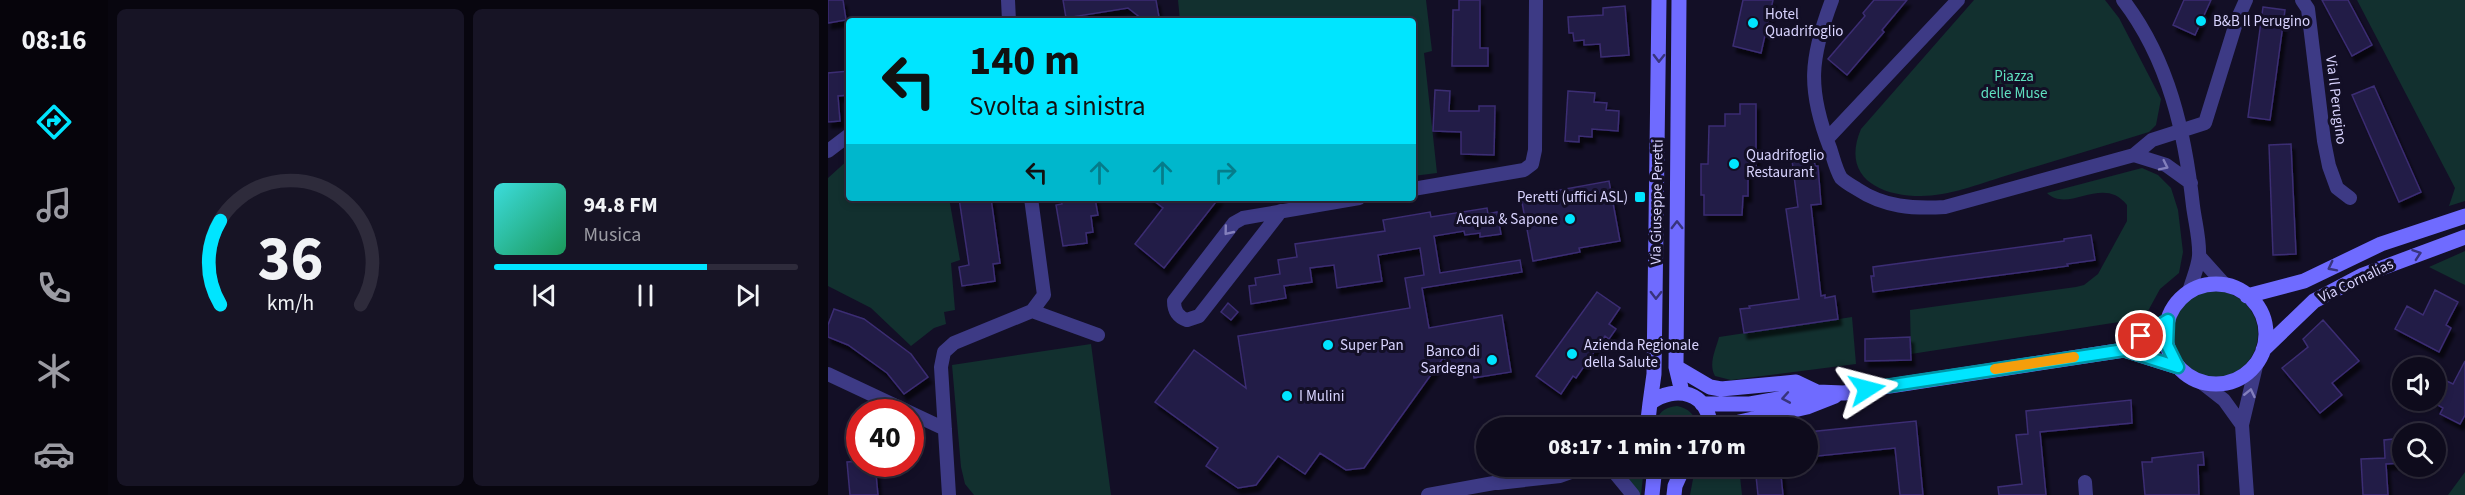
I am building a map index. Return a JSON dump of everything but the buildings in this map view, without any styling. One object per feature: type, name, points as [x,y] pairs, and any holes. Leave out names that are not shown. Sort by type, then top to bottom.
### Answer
[{"type":"street","points":[[1008,0],[1009,18]]},
{"type":"street","name":"Via Giuseppe Peretti","points":[[1647,417],[1654,374],[1659,0]]},
{"type":"street","name":"Via Giuseppe Peretti","points":[[1679,0],[1676,367],[1682,392]]},
{"type":"street","points":[[1833,0],[1824,22],[1814,61],[1814,90],[1827,139],[1842,178],[1873,198],[1893,206],[1920,209],[1945,207],[2134,155],[2152,140],[2205,123],[2237,20],[2246,0]]},
{"type":"street","points":[[1827,139],[1958,0]]},
{"type":"street","points":[[2123,0],[2132,12],[2161,69],[2176,104],[2182,130],[2191,183],[2199,256],[2189,292]]},
{"type":"street","name":"Via Il Perugino","points":[[2302,0],[2308,9],[2329,166],[2337,188],[2350,198]]},
{"type":"street","points":[[1416,188],[1524,170],[1532,164],[1535,150],[1534,3]]},
{"type":"street","points":[[828,151],[846,137]]},
{"type":"street","points":[[2134,155],[2166,165],[2191,183]]},
{"type":"street","points":[[949,495],[950,480],[941,367],[944,352],[954,343],[1032,311],[1040,303],[1044,294],[1031,201]]},
{"type":"street","points":[[1281,211],[1199,316],[1187,320],[1179,315],[1174,301],[1234,223],[1243,218],[1281,211],[1341,201]]},
{"type":"street","name":"Via Cornalias","points":[[2247,296],[2304,281],[2381,244],[2465,216]]},
{"type":"street","name":"Via Cornalias","points":[[2260,356],[2314,301],[2372,271],[2465,237]]},
{"type":"street","points":[[2199,256],[2225,285],[2247,296],[2260,311],[2263,321],[2265,331],[2260,356],[2242,425],[2247,495]]},
{"type":"street","points":[[2225,285],[2206,285],[2189,292],[2176,304],[2168,320],[2167,345],[2178,367],[2223,400],[2242,425]]},
{"type":"street","points":[[1032,311],[1098,335]]},
{"type":"street","points":[[1702,404],[1750,404],[1817,392],[1844,393],[2124,350],[2168,320]]},
{"type":"street","points":[[2124,350],[2178,367]]},
{"type":"street","points":[[2201,382],[2215,384],[2235,380],[2248,372],[2260,356]]},
{"type":"street","points":[[1676,367],[1710,387],[1721,389],[1796,382],[1817,392]]},
{"type":"street","points":[[828,374],[945,429]]},
{"type":"street","points":[[1650,403],[1671,392],[1682,392],[1693,396],[1702,404],[1709,417]]},
{"type":"street","points":[[1759,417],[1807,407],[1844,393]]},
{"type":"street","points":[[1428,495],[1498,483],[1560,476],[1593,466],[1615,473],[1624,481],[1633,495]]},
{"type":"street","points":[[1498,483],[1517,477]]},
{"type":"street","points":[[1652,495],[1653,477]]},
{"type":"street","points":[[1674,495],[1680,477]]},
{"type":"street","points":[[950,480],[957,495]]},
{"type":"green space","points":[[1178,0],[1426,0],[1432,51],[1424,53],[1437,173],[1416,176],[1416,18],[1180,18]]},
{"type":"green space","name":"Piazza delle Muse","points":[[1974,0],[2105,0],[2119,18],[2161,99],[2156,125],[2149,132],[1953,192],[1921,196],[1905,195],[1878,187],[1867,180],[1860,171],[1856,159],[1856,145],[1861,129]]},
{"type":"green space","points":[[2357,0],[2465,0],[2465,201],[2449,206],[2455,188]]},
{"type":"green space","points":[[846,162],[846,201],[950,201],[960,260],[951,263],[955,310],[944,312],[946,324],[934,328],[911,346],[871,308],[828,286],[828,178]]},
{"type":"green space","points":[[2142,168],[2158,175],[2171,188],[2178,210],[2183,252],[2179,273],[2160,289],[2148,311],[2132,320],[1911,354],[1910,310],[2076,287],[2084,285],[2098,274],[2127,221],[2127,205],[2118,196],[2107,193],[2065,199],[2056,198],[2047,193]]},
{"type":"green space","points":[[2465,251],[2465,285],[2429,267]]},
{"type":"green space","points":[[2215,291],[2239,298],[2251,310],[2258,334],[2251,358],[2239,370],[2215,377],[2191,370],[2179,358],[2172,334],[2179,310],[2191,298]]},
{"type":"green space","points":[[1852,317],[1856,364],[1731,380],[1715,376],[1712,367],[1713,356],[1719,337]]},
{"type":"green space","points":[[1091,344],[1111,495],[974,495],[965,484],[961,467],[952,365]]},
{"type":"green space","points":[[1677,406],[1685,408],[1694,417],[1658,417],[1668,408]]},
{"type":"green space","points":[[2465,472],[2465,495],[2448,495]]},
{"type":"green space","points":[[1643,477],[1641,495],[1638,495],[1628,478]]},
{"type":"green space","points":[[1696,477],[1740,477],[1742,495],[1690,495],[1693,479]]},
{"type":"slow traffic","points":[[1995,369],[2074,357]]},
{"type":"place","name":"B&B Il Perugino","points":[[2201,21]]},
{"type":"place","name":"Hotel Quadrifoglio","points":[[1753,23]]},
{"type":"place","name":"Quadrifoglio Restaurant","points":[[1734,164]]},
{"type":"place","name":"Peretti (uffici ASL)","points":[[1640,197]]},
{"type":"place","name":"Acqua & Sapone","points":[[1570,219]]},
{"type":"place","name":"Super Pan","points":[[1328,345]]},
{"type":"place","name":"Azienda Regionale della Salute","points":[[1572,354]]},
{"type":"place","name":"Banco di Sardegna","points":[[1492,360]]},
{"type":"place","name":"I Mulini","points":[[1287,396]]},
{"type":"route","points":[[1867,389],[2124,350],[2150,356],[2178,367],[2167,345],[2168,320],[2141,336]]}]
